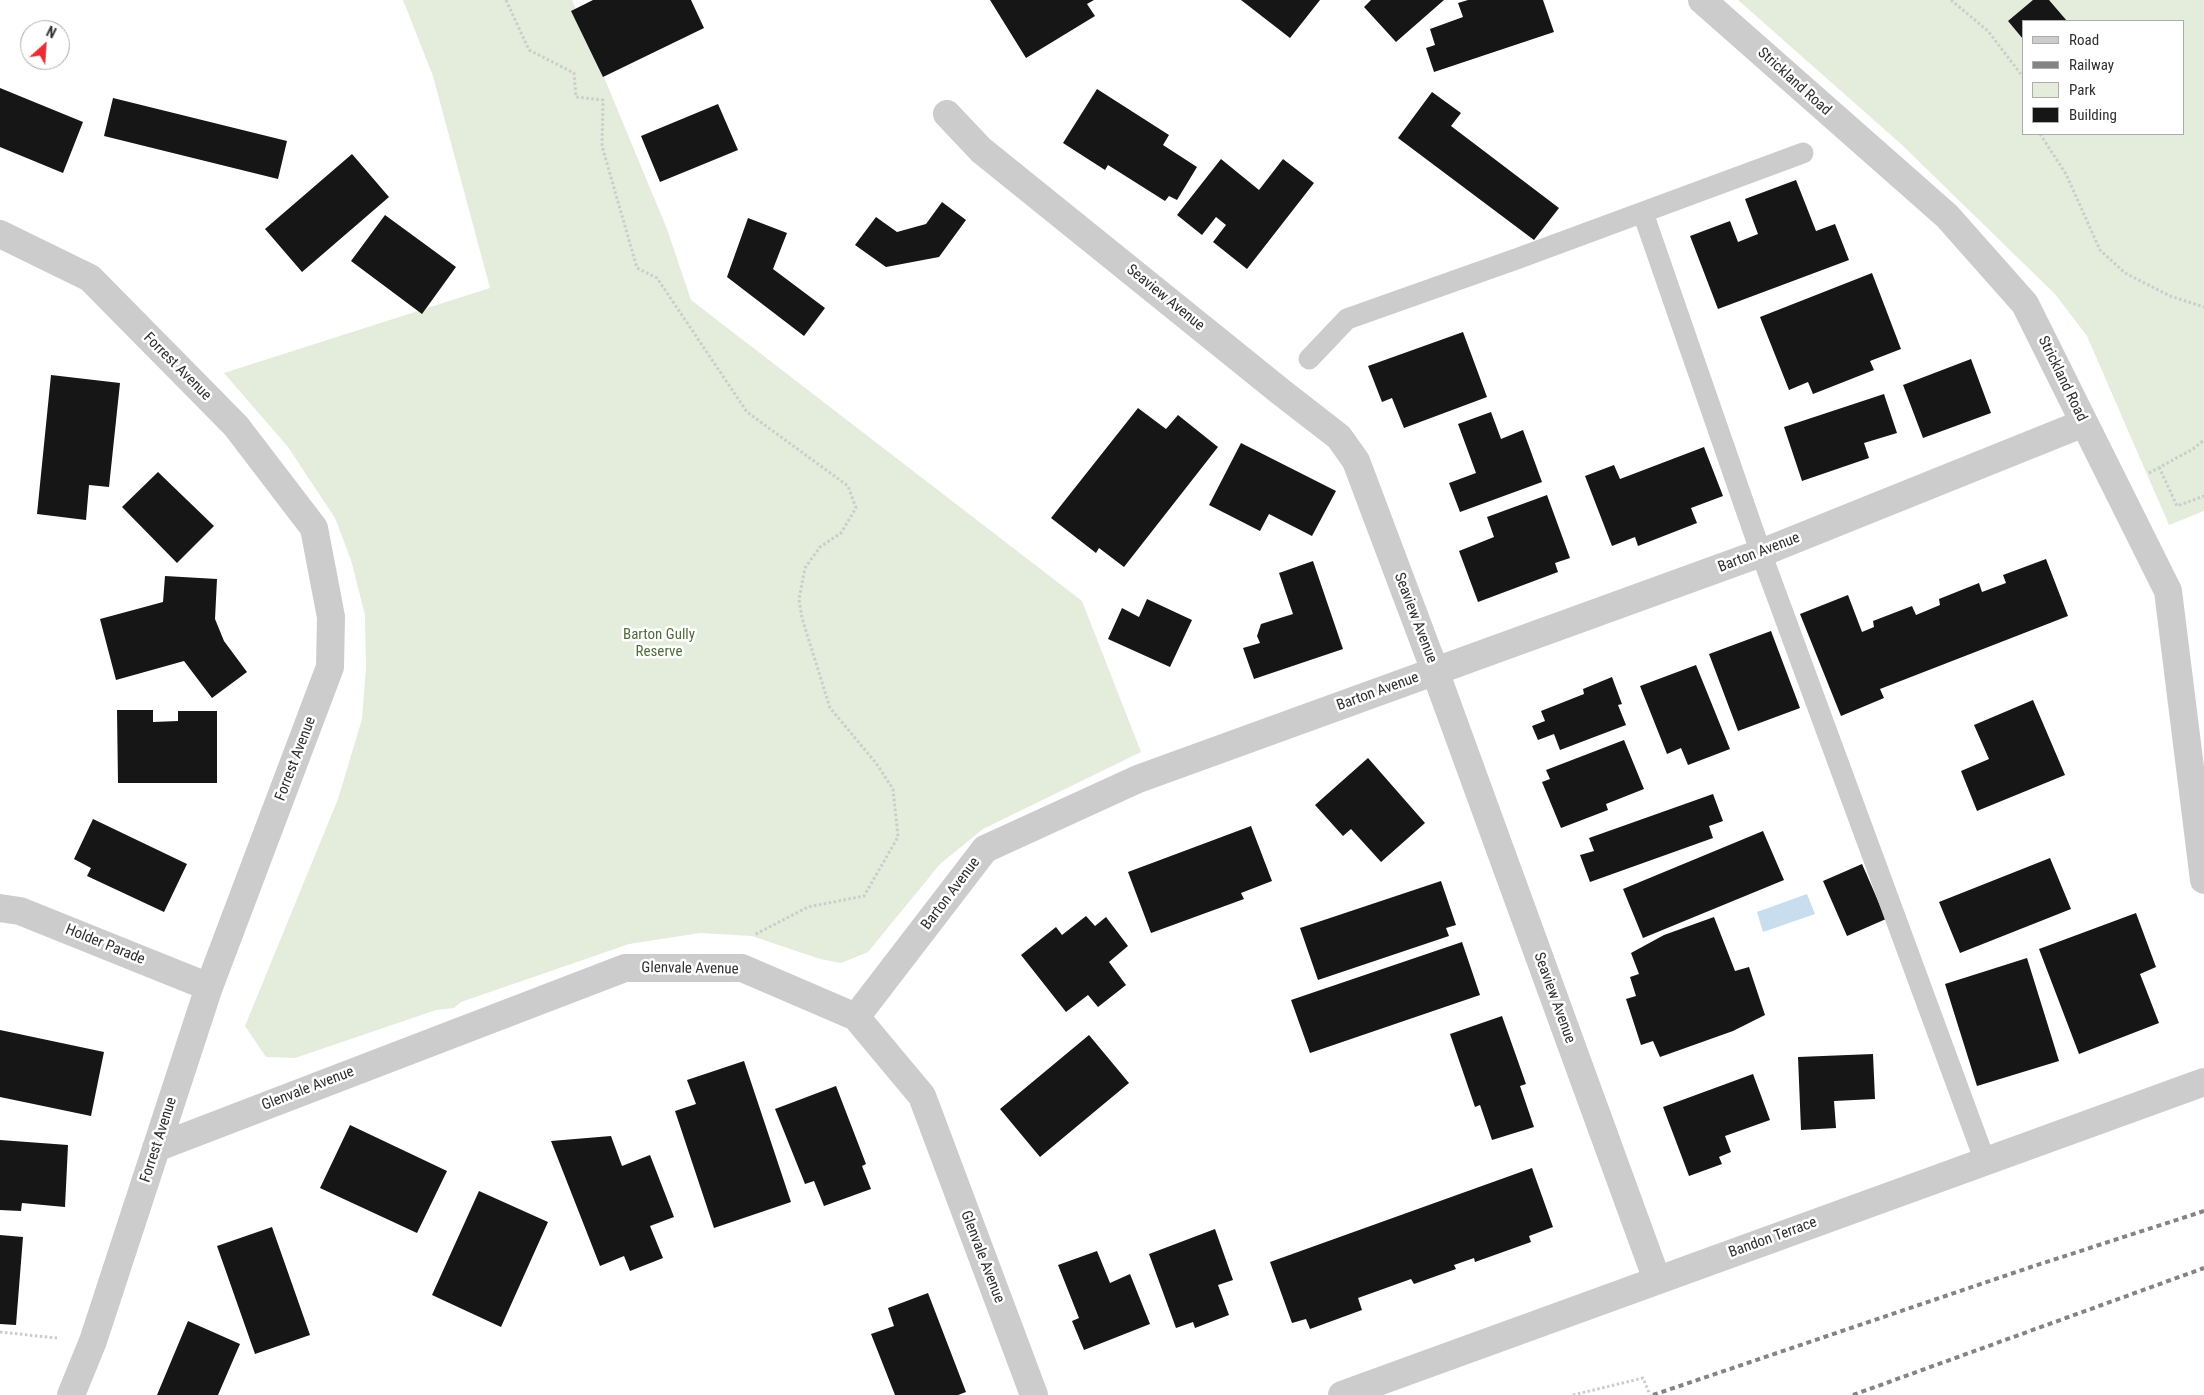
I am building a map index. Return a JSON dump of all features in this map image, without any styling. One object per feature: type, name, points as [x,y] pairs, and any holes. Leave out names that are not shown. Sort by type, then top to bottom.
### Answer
[{"type":"street","name":"Strickland Road","points":[[1702,0],[1947,216],[2025,304],[2168,591],[2204,880]]},
{"type":"street","name":"Seaview Avenue","points":[[947,114],[981,150],[1339,437],[1356,461],[1435,671],[1656,1280]]},
{"type":"street","name":"Forrest Avenue","points":[[0,234],[90,278],[236,426],[314,528],[332,617],[330,667],[209,987],[92,1341],[71,1395]]},
{"type":"street","name":"Barton Avenue","points":[[856,1017],[986,849],[1138,779],[1761,553],[2084,423]]},
{"type":"street","name":"Holder Parade","points":[[0,908],[20,911],[209,987]]},
{"type":"street","name":"Glenvale Avenue","points":[[156,1148],[625,968],[742,968],[856,1017],[922,1096],[1034,1395]]},
{"type":"street","name":"Bandon Terrace","points":[[1342,1395],[2204,1082]]},
{"type":"lane","points":[[1309,359],[1347,319],[1643,213],[1803,153]]},
{"type":"lane","points":[[1643,213],[1761,553],[1985,1161]]},
{"type":"path","points":[[506,0],[529,50],[574,73],[576,97],[603,100],[602,146],[637,268],[657,278],[747,412],[848,486],[856,508],[841,533],[820,547],[805,568],[799,599],[802,618],[830,708],[876,763],[893,789],[898,837],[864,896],[808,907],[752,936]]},
{"type":"path","points":[[1951,0],[1988,31],[2022,76]]},
{"type":"path","points":[[2041,135],[2066,174],[2100,250],[2125,273],[2170,296],[2204,308]]},
{"type":"path","points":[[2117,490],[2193,449],[2204,440]]},
{"type":"path","points":[[2159,467],[2177,506],[2204,496]]},
{"type":"path","points":[[0,1332],[92,1341]]},
{"type":"path","points":[[1573,1395],[1643,1378],[1650,1395]]},
{"type":"green space","name":"Barton Gully Reserve","points":[[403,0],[572,0],[667,229],[691,300],[1082,601],[1141,752],[983,829],[940,864],[868,952],[841,963],[820,959],[752,936],[700,933],[629,944],[461,1002],[454,1008],[436,1010],[295,1058],[266,1057],[245,1026],[338,799],[362,719],[366,668],[365,615],[351,560],[335,518],[288,447],[224,373],[490,288],[433,76]]},
{"type":"green space","points":[[1738,0],[2204,0],[2204,511],[2169,525],[2087,336],[2055,294],[1901,144]]},
{"type":"water","points":[[1807,894],[1815,914],[1763,932],[1757,912]]},
{"type":"building","points":[[593,0],[691,0],[704,28],[603,77],[571,11]]},
{"type":"building","points":[[990,0],[1094,0],[1087,4],[1095,16],[1026,58]]},
{"type":"building","points":[[1241,0],[1320,0],[1290,38]]},
{"type":"building","points":[[1371,0],[1444,0],[1396,42],[1364,7]]},
{"type":"building","points":[[1468,0],[1543,0],[1554,32],[1434,72],[1426,48],[1435,45],[1430,29],[1463,17],[1458,3]]},
{"type":"building","points":[[2033,0],[2049,0],[2066,20],[2022,20],[2022,38],[2008,21]]},
{"type":"building","points":[[0,88],[83,122],[63,173],[0,147]]},
{"type":"building","points":[[1097,89],[1169,135],[1163,145],[1197,167],[1177,200],[1169,196],[1165,201],[1108,165],[1105,170],[1063,143]]},
{"type":"building","points":[[1432,92],[1461,113],[1451,126],[1559,208],[1534,240],[1398,138]]},
{"type":"building","points":[[113,98],[287,141],[278,179],[104,136]]},
{"type":"building","points":[[718,104],[738,150],[660,182],[641,136]]},
{"type":"building","points":[[352,154],[389,197],[302,272],[265,229]]},
{"type":"building","points":[[1221,159],[1259,190],[1283,159],[1314,183],[1247,269],[1213,242],[1226,225],[1216,217],[1202,235],[1177,215]]},
{"type":"building","points":[[1796,180],[1816,231],[1835,224],[1849,260],[1718,309],[1690,236],[1730,221],[1738,242],[1758,234],[1745,199]]},
{"type":"building","points":[[942,202],[966,220],[939,257],[886,267],[855,245],[876,217],[897,232],[926,224]]},
{"type":"building","points":[[385,215],[456,267],[422,314],[351,261]]},
{"type":"building","points":[[748,218],[787,233],[773,269],[825,308],[804,336],[727,277]]},
{"type":"building","points":[[1872,273],[1901,349],[1870,361],[1874,370],[1813,394],[1808,382],[1789,390],[1760,317]]},
{"type":"building","points":[[1463,332],[1487,397],[1404,428],[1392,398],[1382,402],[1368,366]]},
{"type":"building","points":[[1971,359],[1991,413],[1923,438],[1903,385]]},
{"type":"building","points":[[51,375],[120,383],[109,487],[89,485],[86,520],[37,514]]},
{"type":"building","points":[[1884,394],[1897,433],[1864,443],[1869,458],[1802,481],[1784,427]]},
{"type":"building","points":[[1138,408],[1166,429],[1178,415],[1218,447],[1124,567],[1099,548],[1096,553],[1051,518]]},
{"type":"building","points":[[1491,412],[1501,439],[1523,430],[1542,482],[1460,512],[1449,483],[1476,473],[1458,424]]},
{"type":"building","points":[[1241,443],[1336,491],[1312,536],[1269,514],[1260,531],[1209,505]]},
{"type":"building","points":[[1704,447],[1723,496],[1691,508],[1697,523],[1638,546],[1635,537],[1612,546],[1585,476],[1614,465],[1620,479]]},
{"type":"building","points":[[158,472],[214,526],[177,563],[122,507]]},
{"type":"building","points":[[1547,495],[1570,558],[1555,563],[1558,572],[1478,602],[1459,551],[1494,537],[1487,517]]},
{"type":"building","points":[[2046,559],[2068,616],[1880,689],[1884,698],[1841,716],[1800,614],[1848,595],[1862,632],[1874,627],[1873,621],[1912,606],[1916,615],[1940,605],[1939,599],[1979,583],[1982,592],[2006,583],[2003,575]]},
{"type":"building","points":[[1313,561],[1343,649],[1254,679],[1243,648],[1260,643],[1257,636],[1261,624],[1293,614],[1279,573]]},
{"type":"building","points":[[165,576],[217,579],[215,619],[224,641],[247,672],[212,698],[184,661],[116,680],[100,619],[163,602]]},
{"type":"building","points":[[1147,599],[1192,620],[1170,667],[1108,639],[1122,608],[1139,617]]},
{"type":"building","points":[[1771,631],[1800,708],[1738,731],[1709,654]]},
{"type":"building","points":[[1696,665],[1730,749],[1688,765],[1681,748],[1667,754],[1640,686]]},
{"type":"building","points":[[1612,677],[1622,704],[1618,705],[1626,725],[1560,750],[1554,734],[1538,740],[1532,726],[1545,721],[1541,711],[1584,694],[1583,689]]},
{"type":"building","points":[[2033,700],[2065,775],[1977,811],[1961,771],[1989,759],[1974,725]]},
{"type":"building","points":[[117,710],[153,710],[153,722],[178,721],[178,711],[217,711],[217,783],[118,783]]},
{"type":"building","points":[[1624,740],[1644,789],[1606,804],[1608,810],[1561,828],[1542,782],[1550,779],[1546,770]]},
{"type":"building","points":[[1368,758],[1425,823],[1381,862],[1351,829],[1343,836],[1315,805]]},
{"type":"building","points":[[1713,794],[1723,821],[1709,826],[1713,838],[1590,882],[1580,855],[1594,851],[1589,838]]},
{"type":"building","points":[[93,819],[187,864],[164,912],[87,876],[91,868],[74,859]]},
{"type":"building","points":[[1251,826],[1272,881],[1241,893],[1244,899],[1151,933],[1128,872]]},
{"type":"building","points":[[1763,831],[1784,880],[1643,938],[1623,889]]},
{"type":"building","points":[[2050,858],[2071,909],[1960,953],[1939,902]]},
{"type":"building","points":[[1862,864],[1886,919],[1847,936],[1823,881]]},
{"type":"building","points":[[1441,881],[1456,925],[1446,928],[1449,936],[1318,980],[1300,928]]},
{"type":"building","points":[[2136,913],[2156,967],[2140,974],[2159,1023],[2079,1054],[2039,949]]},
{"type":"building","points":[[1086,916],[1095,926],[1106,917],[1128,946],[1109,962],[1126,985],[1098,1007],[1088,995],[1066,1012],[1021,955],[1056,927],[1062,935]]},
{"type":"building","points":[[1714,917],[1735,971],[1749,967],[1765,1015],[1733,1031],[1660,1057],[1653,1041],[1641,1045],[1626,999],[1636,996],[1630,977],[1639,974],[1631,953],[1664,935]]},
{"type":"building","points":[[1462,942],[1480,995],[1310,1053],[1291,1000]]},
{"type":"building","points":[[2027,958],[2059,1061],[1977,1086],[1945,984]]},
{"type":"building","points":[[1502,1016],[1526,1084],[1520,1086],[1534,1127],[1492,1140],[1480,1105],[1475,1107],[1450,1034]]},
{"type":"building","points":[[0,1030],[104,1052],[91,1116],[0,1097]]},
{"type":"building","points":[[1089,1035],[1129,1083],[1040,1157],[1000,1109]]},
{"type":"building","points":[[1873,1054],[1875,1099],[1834,1101],[1836,1128],[1801,1130],[1798,1057]]},
{"type":"building","points":[[744,1061],[791,1202],[714,1228],[675,1111],[696,1104],[687,1080]]},
{"type":"building","points":[[1753,1074],[1770,1120],[1725,1136],[1731,1152],[1719,1157],[1722,1164],[1689,1176],[1663,1107]]},
{"type":"building","points":[[836,1086],[866,1164],[862,1166],[871,1189],[824,1206],[814,1181],[805,1184],[775,1109]]},
{"type":"building","points":[[350,1125],[447,1171],[417,1233],[320,1188]]},
{"type":"building","points":[[611,1136],[622,1166],[650,1155],[674,1217],[650,1226],[663,1258],[630,1271],[624,1256],[600,1266],[551,1141]]},
{"type":"building","points":[[0,1140],[68,1145],[65,1207],[22,1203],[21,1211],[0,1210]]},
{"type":"building","points":[[1532,1168],[1553,1227],[1529,1236],[1531,1242],[1475,1262],[1474,1258],[1454,1265],[1456,1269],[1414,1284],[1411,1279],[1358,1298],[1362,1310],[1310,1329],[1306,1319],[1292,1323],[1270,1262]]},
{"type":"building","points":[[479,1191],[548,1222],[501,1327],[432,1295]]},
{"type":"building","points":[[272,1227],[310,1335],[255,1354],[217,1246]]},
{"type":"building","points":[[1215,1229],[1233,1280],[1218,1285],[1229,1315],[1195,1328],[1193,1322],[1176,1328],[1149,1254]]},
{"type":"building","points":[[0,1235],[23,1237],[16,1325],[0,1324]]},
{"type":"building","points":[[1097,1251],[1110,1283],[1130,1274],[1150,1324],[1084,1350],[1072,1321],[1079,1318],[1058,1265]]},
{"type":"building","points":[[928,1293],[966,1392],[958,1395],[895,1395],[871,1334],[894,1326],[888,1308]]},
{"type":"building","points":[[188,1321],[240,1344],[218,1395],[157,1395]]},
{"type":"railway","points":[[1653,1395],[2031,1267],[2204,1211]]},
{"type":"railway","points":[[1853,1395],[2204,1268]]}]
